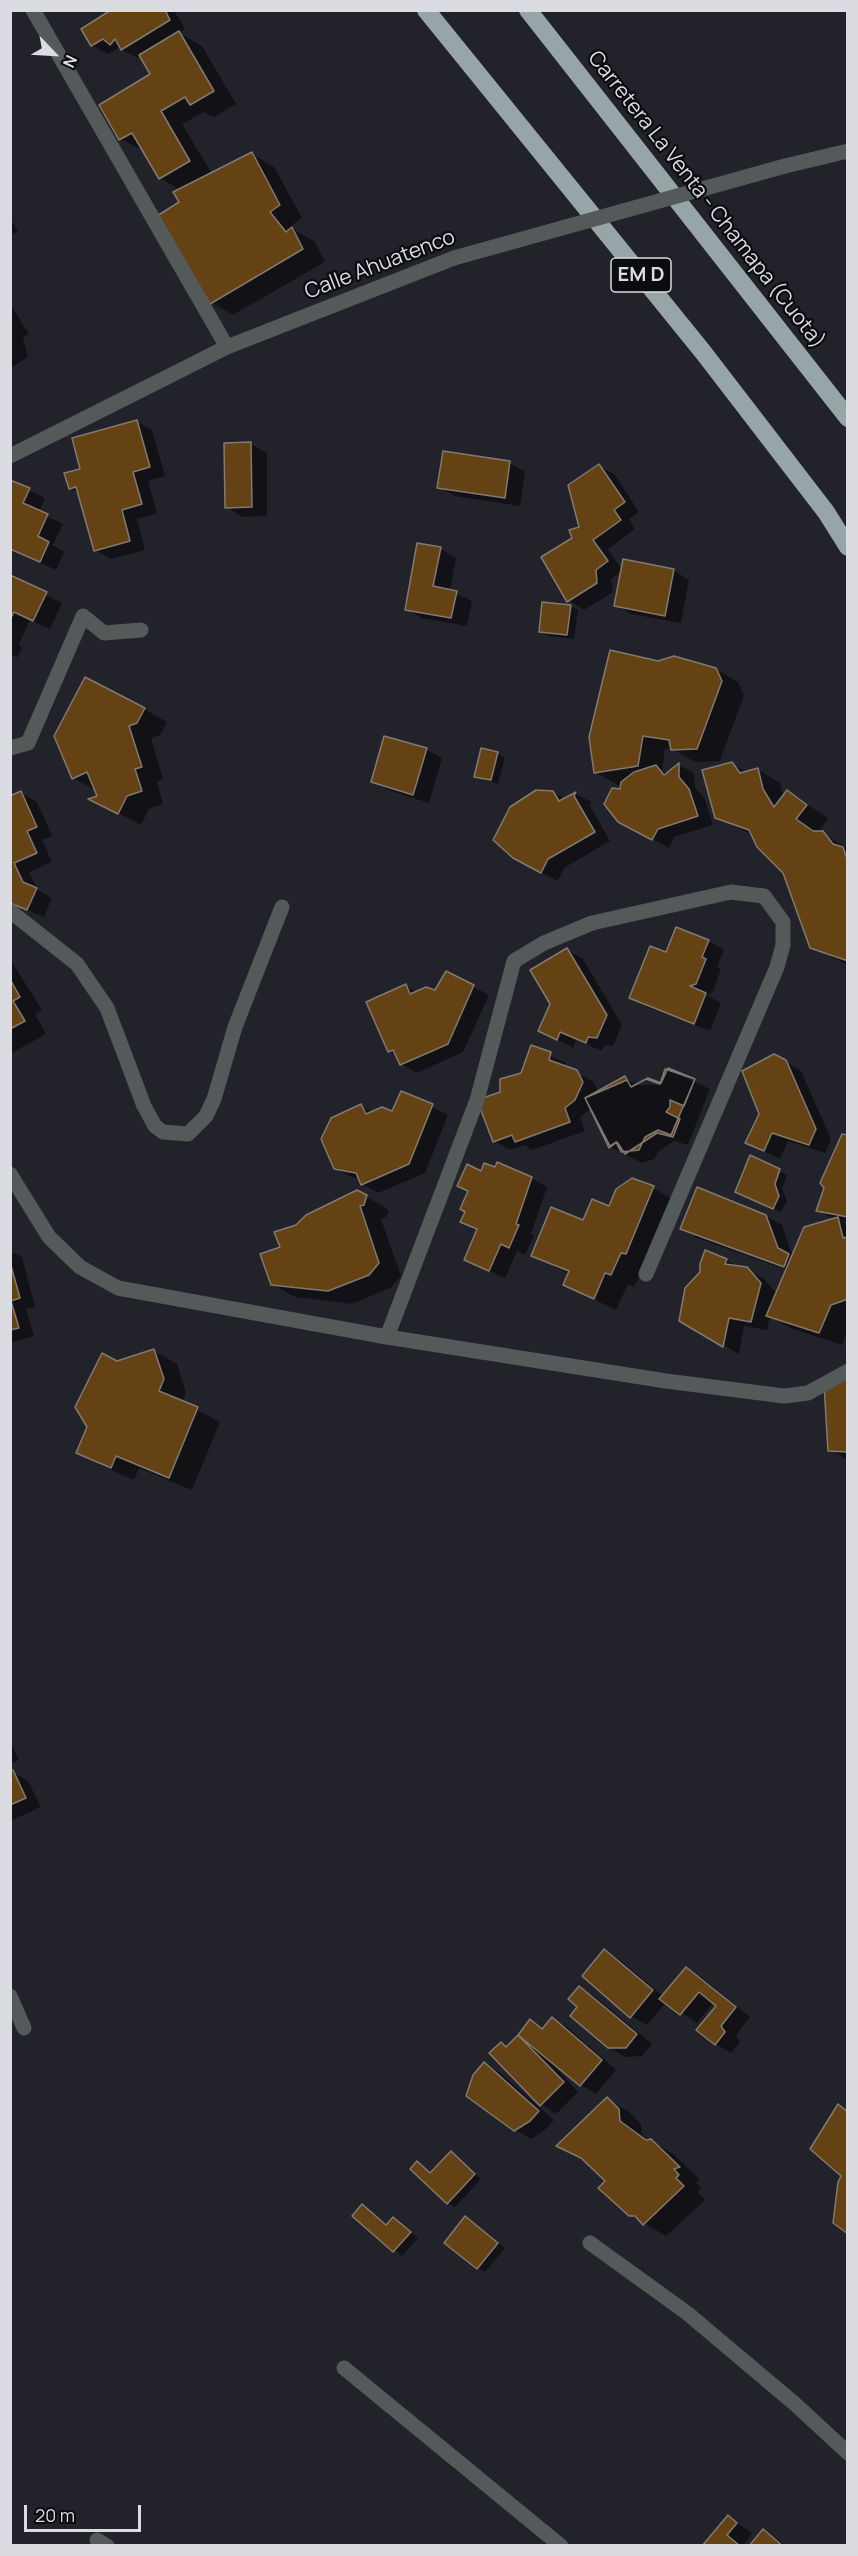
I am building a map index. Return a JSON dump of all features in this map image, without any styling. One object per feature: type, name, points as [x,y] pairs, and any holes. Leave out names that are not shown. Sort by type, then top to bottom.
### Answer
[{"type":"highway","name":"EM D","points":[[426,10],[703,352],[826,512],[848,547]]},
{"type":"highway","name":"Carretera La Venta - Chamapa (Cuota)","points":[[528,10],[848,418]]},
{"type":"street","points":[[33,10],[227,347]]},
{"type":"street","name":"Calle Ahuatenco","points":[[10,456],[227,347],[454,258],[785,166],[848,151]]},
{"type":"street","points":[[10,748],[28,743],[83,616],[104,633],[141,630]]},
{"type":"street","points":[[387,1337],[477,1100],[514,961],[544,943],[592,923],[731,892],[764,896],[783,922],[783,945],[777,966],[646,1274]]},
{"type":"street","points":[[10,911],[77,964],[107,1008],[144,1106],[155,1126],[163,1132],[188,1134],[197,1128],[206,1116],[214,1099],[235,1027],[282,907]]},
{"type":"street","points":[[10,1174],[49,1237],[80,1268],[118,1288],[387,1337],[666,1381],[784,1396],[808,1393],[848,1371]]},
{"type":"street","points":[[10,1996],[24,2028]]},
{"type":"street","points":[[591,2242],[687,2313],[795,2404],[848,2453]]},
{"type":"street","points":[[344,2368],[561,2546]]},
{"type":"building","points":[[111,10],[165,10],[170,20],[121,50],[115,39],[110,45],[103,39],[91,46],[81,29]]},
{"type":"building","points":[[179,31],[214,91],[190,105],[185,97],[161,111],[190,161],[159,179],[132,133],[119,140],[99,105],[150,74],[139,55]]},
{"type":"building","points":[[252,152],[280,205],[270,212],[286,232],[292,227],[303,249],[210,304],[157,216],[179,202],[173,192]]},
{"type":"building","points":[[137,420],[150,467],[133,472],[142,504],[122,510],[130,541],[94,551],[76,487],[69,489],[64,473],[80,469],[72,438]]},
{"type":"building","points":[[251,442],[252,507],[225,508],[224,443]]},
{"type":"building","points":[[443,451],[510,461],[505,498],[437,488]]},
{"type":"building","points":[[599,464],[625,502],[614,510],[621,520],[593,540],[608,561],[596,570],[597,583],[567,602],[541,557],[572,538],[569,530],[579,527],[568,485]]},
{"type":"building","points":[[10,480],[30,488],[23,503],[48,514],[38,536],[49,542],[40,562],[10,549]]},
{"type":"building","points":[[417,543],[441,547],[433,586],[457,591],[451,618],[405,610]]},
{"type":"building","points":[[623,559],[674,569],[665,616],[614,606]]},
{"type":"building","points":[[10,575],[47,592],[33,621],[14,612],[10,620]]},
{"type":"building","points":[[542,602],[571,605],[567,635],[539,632]]},
{"type":"building","points":[[610,650],[658,661],[674,656],[716,668],[722,681],[697,749],[671,750],[669,740],[643,736],[638,766],[594,773],[589,737]]},
{"type":"building","points":[[85,677],[145,708],[137,723],[129,726],[142,767],[135,769],[142,791],[127,796],[118,814],[88,799],[97,796],[87,772],[72,779],[54,736]]},
{"type":"building","points":[[384,736],[427,748],[413,795],[371,782]]},
{"type":"building","points":[[481,748],[498,752],[491,780],[474,777]]},
{"type":"building","points":[[732,762],[740,773],[758,768],[763,789],[774,807],[787,790],[807,805],[796,819],[813,831],[823,831],[833,844],[843,847],[848,862],[848,961],[810,948],[783,873],[757,847],[749,830],[715,818],[702,770]]},
{"type":"building","points":[[679,763],[679,777],[689,789],[698,816],[658,829],[652,840],[618,822],[604,804],[612,788],[620,789],[621,782],[634,772],[656,765],[664,775]]},
{"type":"building","points":[[536,790],[553,791],[559,801],[576,792],[574,796],[595,832],[548,859],[541,873],[513,858],[493,840],[510,807]]},
{"type":"building","points":[[21,791],[37,827],[27,831],[37,853],[14,863],[23,882],[37,888],[27,910],[10,903],[10,796]]},
{"type":"building","points":[[676,927],[709,940],[702,957],[706,959],[696,984],[690,986],[706,993],[694,1024],[629,998],[650,946],[666,952]]},
{"type":"building","points":[[567,948],[607,1015],[597,1038],[588,1037],[586,1043],[560,1032],[557,1040],[538,1031],[550,1004],[530,970]]},
{"type":"building","points":[[446,971],[474,985],[448,1044],[400,1065],[393,1050],[388,1052],[366,1002],[406,984],[410,994],[426,987],[435,990]]},
{"type":"building","points":[[10,979],[20,997],[13,1001],[25,1021],[10,1029]]},
{"type":"building","points":[[531,1045],[551,1052],[549,1060],[577,1070],[583,1082],[575,1100],[565,1108],[570,1122],[515,1142],[512,1135],[493,1142],[477,1100],[500,1092],[500,1079],[521,1073]]},
{"type":"building","points":[[774,1054],[786,1060],[816,1129],[809,1145],[772,1133],[764,1151],[745,1143],[759,1114],[742,1071]]},
{"type":"building","points":[[668,1068],[695,1079],[671,1135],[658,1130],[645,1137],[639,1150],[621,1152],[616,1142],[610,1146],[585,1098],[625,1076],[631,1087],[648,1078],[661,1083]]},
{"type":"building","points":[[665,1069],[695,1079],[684,1106],[670,1100],[670,1107],[666,1112],[680,1119],[673,1137],[657,1133],[625,1154],[617,1142],[609,1148],[585,1098],[627,1080],[631,1087],[646,1079],[660,1084]]},
{"type":"building","points":[[401,1091],[433,1104],[409,1164],[361,1185],[356,1173],[334,1169],[321,1139],[331,1118],[361,1104],[366,1114],[382,1107],[392,1111]]},
{"type":"building","points":[[842,1134],[848,1135],[848,1217],[816,1211],[824,1188],[820,1183]]},
{"type":"building","points":[[750,1155],[780,1169],[775,1184],[779,1196],[773,1209],[735,1192]]},
{"type":"building","points":[[497,1162],[532,1177],[516,1224],[519,1225],[509,1248],[501,1244],[489,1271],[464,1260],[477,1229],[460,1222],[465,1212],[460,1209],[468,1191],[457,1186],[467,1164],[481,1171],[484,1163],[495,1167]]},
{"type":"building","points":[[632,1178],[654,1186],[626,1254],[621,1253],[611,1275],[605,1273],[594,1299],[563,1285],[569,1271],[531,1256],[551,1207],[583,1220],[592,1199],[609,1206],[616,1189]]},
{"type":"building","points":[[697,1187],[766,1215],[778,1248],[789,1254],[784,1267],[680,1229]]},
{"type":"building","points":[[357,1190],[367,1195],[364,1205],[360,1206],[379,1263],[369,1275],[328,1291],[271,1285],[260,1254],[280,1247],[274,1232],[296,1225],[306,1215]]},
{"type":"building","points":[[838,1217],[843,1238],[848,1237],[848,1299],[831,1305],[819,1333],[766,1316],[804,1227]]},
{"type":"building","points":[[705,1250],[727,1259],[725,1264],[747,1267],[761,1283],[751,1322],[729,1318],[723,1347],[679,1321],[685,1288],[700,1272]]},
{"type":"building","points":[[10,1262],[20,1298],[11,1301],[19,1328],[10,1330]]},
{"type":"building","points":[[154,1349],[164,1379],[159,1391],[198,1407],[169,1478],[116,1456],[111,1468],[76,1453],[87,1427],[75,1407],[102,1353],[117,1361]]},
{"type":"building","points":[[848,1377],[848,1452],[828,1451],[824,1384]]},
{"type":"building","points":[[13,1770],[26,1798],[10,1805],[10,1771]]},
{"type":"building","points":[[604,1949],[653,1990],[630,2018],[582,1976]]},
{"type":"building","points":[[686,1967],[736,2007],[721,2026],[725,2032],[715,2045],[696,2030],[716,2006],[699,1992],[680,2015],[659,1999]]},
{"type":"building","points":[[579,1986],[637,2034],[626,2048],[608,2048],[570,2016],[577,2007],[568,1999]]},
{"type":"building","points":[[552,2017],[602,2060],[580,2086],[518,2035],[530,2019],[542,2029]]},
{"type":"building","points":[[518,2035],[564,2082],[540,2106],[489,2053],[501,2042],[506,2047]]},
{"type":"building","points":[[484,2062],[539,2111],[530,2121],[514,2131],[466,2096],[473,2075]]},
{"type":"building","points":[[607,2097],[619,2109],[620,2121],[646,2140],[651,2139],[680,2167],[674,2169],[679,2175],[676,2178],[684,2186],[643,2225],[635,2216],[629,2216],[598,2188],[605,2181],[581,2158],[556,2146]]},
{"type":"building","points":[[838,2104],[848,2112],[848,2234],[833,2223],[838,2182],[841,2176],[810,2149]]},
{"type":"building","points":[[451,2151],[475,2174],[447,2204],[410,2169],[417,2161],[430,2173]]},
{"type":"building","points":[[362,2204],[386,2225],[393,2217],[411,2232],[393,2252],[352,2216]]},
{"type":"building","points":[[465,2216],[498,2243],[477,2269],[444,2243]]},
{"type":"building","points":[[728,2515],[737,2523],[727,2535],[740,2546],[702,2546]]},
{"type":"building","points":[[763,2529],[783,2546],[749,2546]]}]
